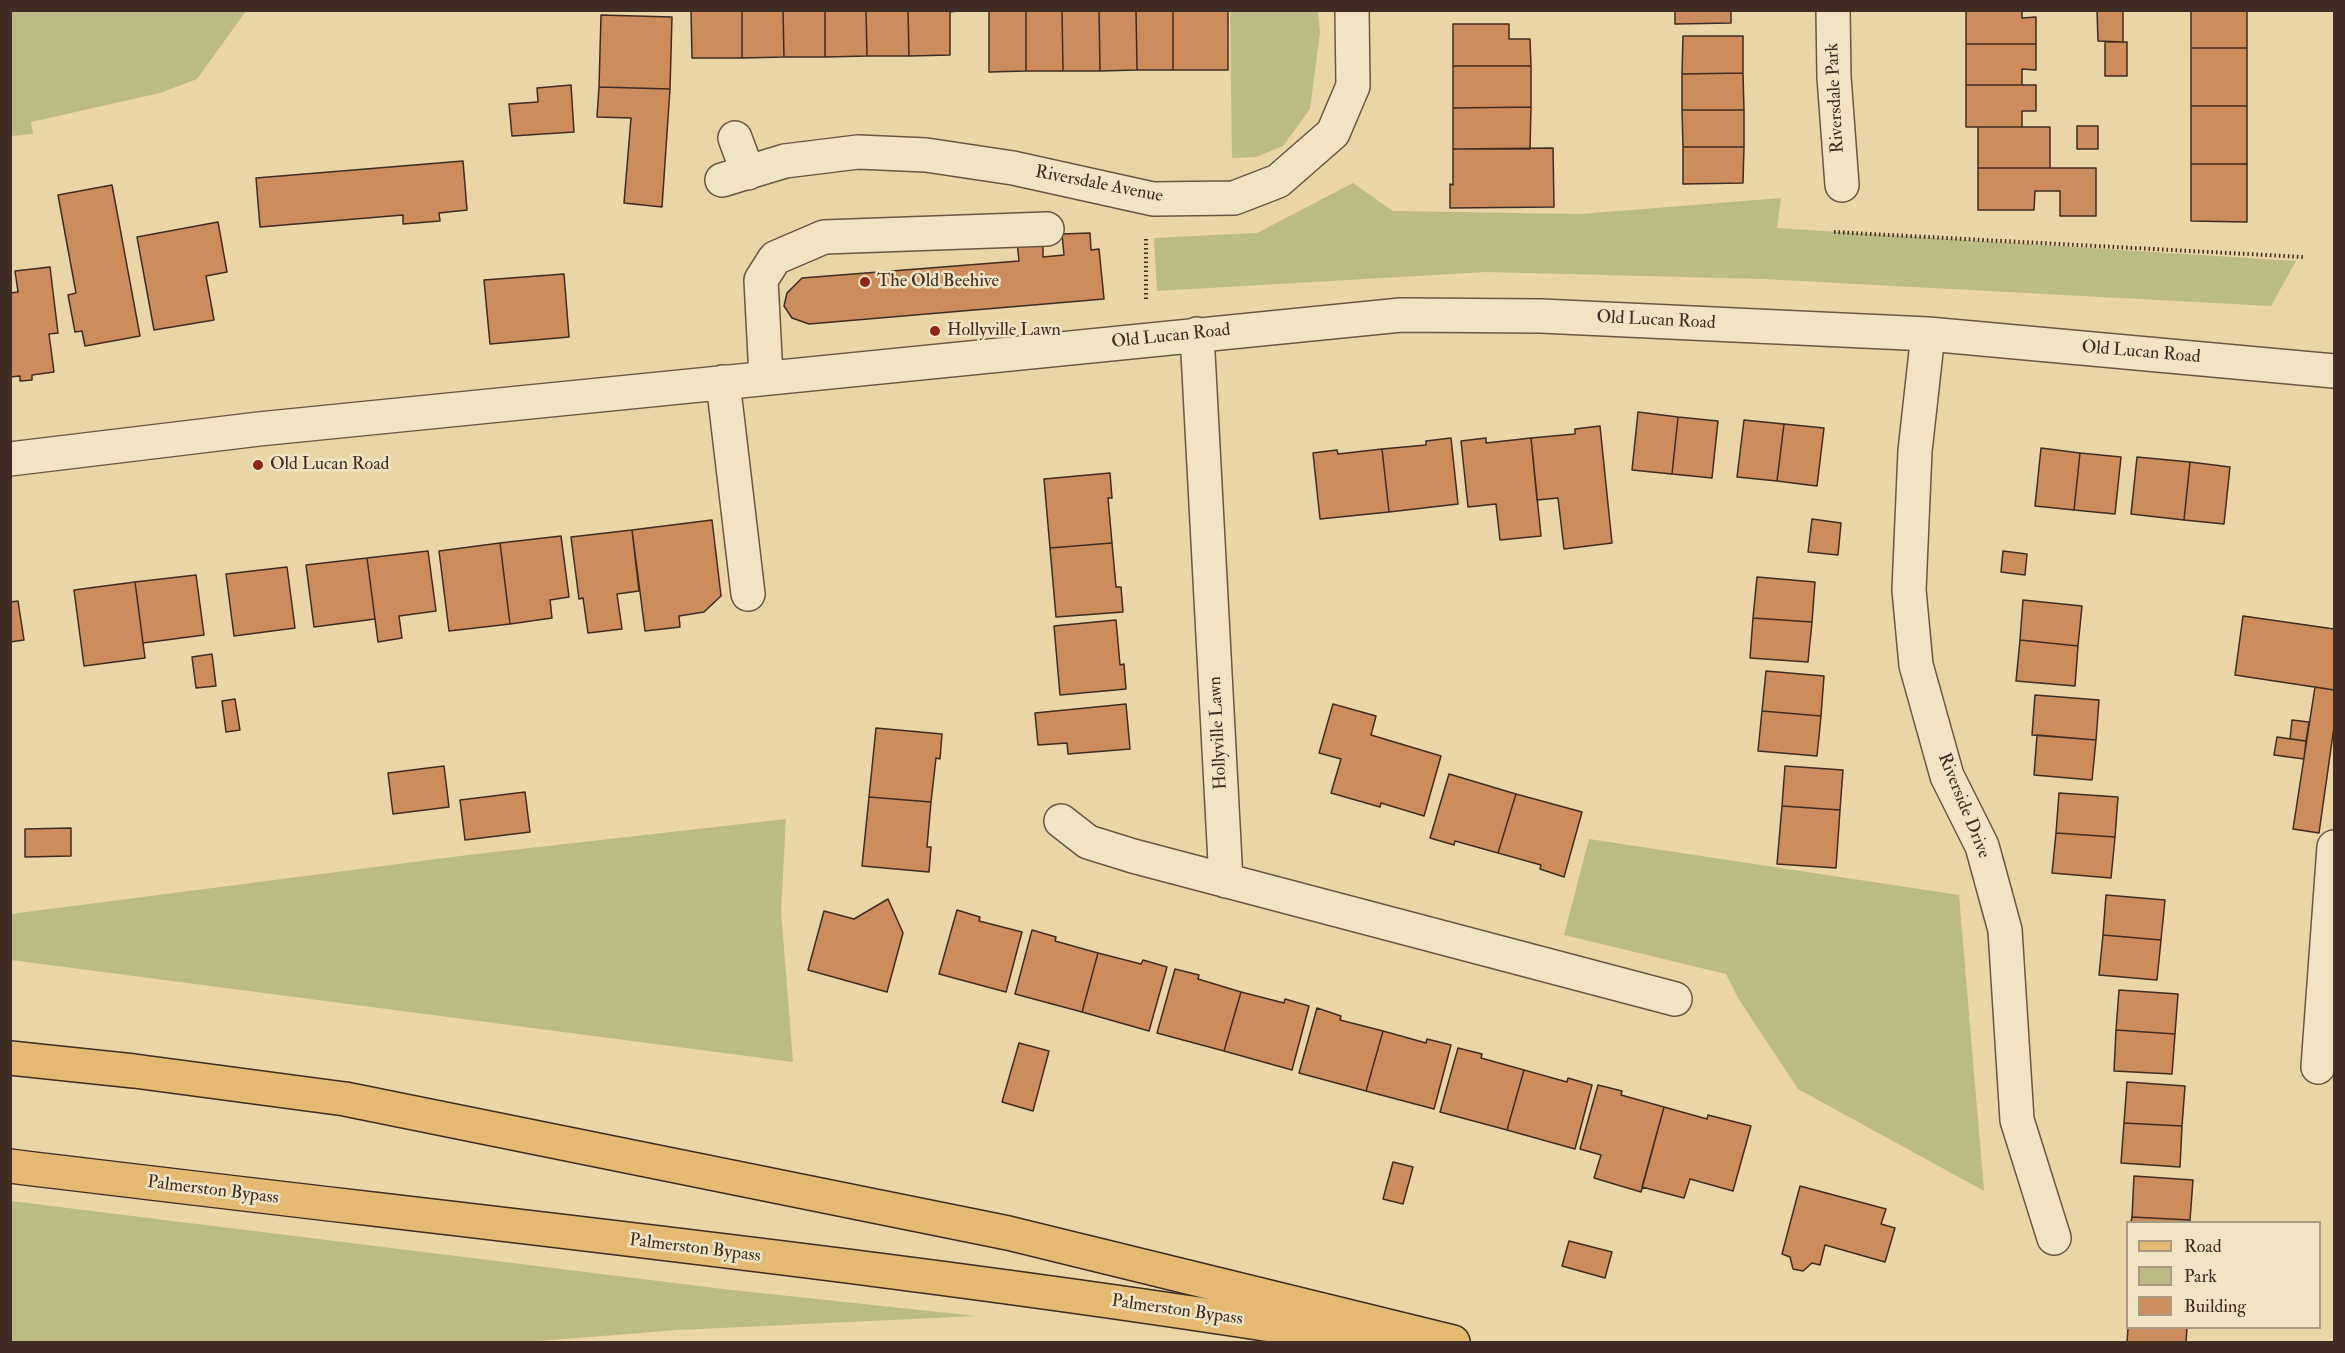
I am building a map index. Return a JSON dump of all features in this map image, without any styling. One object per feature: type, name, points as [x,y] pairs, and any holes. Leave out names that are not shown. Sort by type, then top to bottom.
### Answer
[{"type":"main road","points":[[10,1058],[134,1071],[345,1099],[1008,1233],[1453,1342]]},
{"type":"main road","name":"Palmerston Bypass","points":[[10,1166],[982,1284],[1233,1318],[1379,1342]]},
{"type":"street","name":"Riversdale Avenue","points":[[735,138],[735,176],[785,161],[858,152],[926,155],[1013,168],[1153,199],[1234,198],[1278,181],[1334,134],[1353,86],[1352,10]]},
{"type":"street","name":"Riversdale Park","points":[[1833,10],[1834,77],[1842,185]]},
{"type":"street","points":[[766,377],[761,280],[775,258],[824,237],[1047,229]]},
{"type":"street","name":"Old Lucan Road","points":[[10,459],[259,429],[1401,315],[1541,316],[1928,334],[2334,371]]},
{"type":"street","name":"Hollyville Lawn","points":[[1197,334],[1226,881]]},
{"type":"street","name":"Riverside Drive","points":[[1928,334],[1915,451],[1909,590],[1917,666],[1947,776],[1983,846],[2005,930],[2017,1120],[2054,1238]]},
{"type":"street","points":[[723,382],[748,594]]},
{"type":"street","points":[[1061,821],[1088,842],[1226,881],[1676,999]]},
{"type":"street","points":[[2318,1067],[2334,847]]},
{"type":"path","points":[[1146,231],[1146,299]]},
{"type":"path","points":[[1834,232],[2303,256]]},
{"type":"green space","points":[[11,10],[246,11],[197,79],[160,93],[31,122],[33,134],[11,136]]},
{"type":"green space","points":[[1230,11],[1318,11],[1320,32],[1310,109],[1283,146],[1256,157],[1232,158]]},
{"type":"green space","points":[[1353,183],[1393,211],[1581,214],[1781,198],[1777,228],[2296,261],[2271,306],[1763,279],[1486,272],[1157,291],[1154,238],[1257,233]]},
{"type":"green space","points":[[786,819],[781,911],[793,1062],[11,960],[11,914],[468,855]]},
{"type":"green space","points":[[1589,839],[1959,895],[1984,1191],[1798,1089],[1738,998],[1726,974],[1564,935]]},
{"type":"green space","points":[[11,1201],[723,1289],[976,1316],[678,1330],[526,1342],[11,1342]]},
{"type":"building","points":[[691,10],[742,10],[742,58],[692,58]]},
{"type":"building","points":[[742,10],[783,10],[784,57],[742,58]]},
{"type":"building","points":[[783,10],[825,10],[825,57],[784,57]]},
{"type":"building","points":[[825,10],[866,10],[867,56],[825,57]]},
{"type":"building","points":[[866,10],[908,10],[909,56],[867,56]]},
{"type":"building","points":[[908,10],[965,10],[950,12],[950,55],[909,56]]},
{"type":"building","points":[[1099,10],[1100,71],[1063,71],[1062,11]]},
{"type":"building","points":[[1099,10],[1136,10],[1137,70],[1100,71]]},
{"type":"building","points":[[1136,10],[1173,10],[1173,70],[1137,70]]},
{"type":"building","points":[[1173,10],[1228,10],[1228,70],[1173,70]]},
{"type":"building","points":[[1675,10],[1731,10],[1731,23],[1675,24]]},
{"type":"building","points":[[1966,10],[2022,10],[2022,18],[2036,17],[2036,44],[1966,44]]},
{"type":"building","points":[[2097,10],[2123,10],[2123,42],[2098,41]]},
{"type":"building","points":[[2191,10],[2247,10],[2247,48],[2191,48]]},
{"type":"building","points":[[989,11],[1026,11],[1026,71],[989,72]]},
{"type":"building","points":[[1026,11],[1062,11],[1063,71],[1026,71]]},
{"type":"building","points":[[601,15],[672,17],[670,89],[599,87]]},
{"type":"building","points":[[1453,24],[1509,24],[1509,39],[1530,39],[1531,66],[1453,66]]},
{"type":"building","points":[[1683,36],[1743,36],[1743,73],[1682,74]]},
{"type":"building","points":[[2105,42],[2127,42],[2127,76],[2105,76]]},
{"type":"building","points":[[1966,44],[2036,44],[2036,70],[2022,69],[2022,85],[1966,85]]},
{"type":"building","points":[[2191,48],[2247,48],[2247,106],[2191,106]]},
{"type":"building","points":[[1453,66],[1531,66],[1531,107],[1453,108]]},
{"type":"building","points":[[1743,73],[1744,110],[1682,110],[1682,74]]},
{"type":"building","points":[[571,85],[574,132],[512,136],[509,104],[538,102],[537,88]]},
{"type":"building","points":[[1966,85],[2036,85],[2036,111],[2022,111],[2022,127],[1966,127]]},
{"type":"building","points":[[599,87],[670,89],[662,207],[624,203],[631,118],[597,117]]},
{"type":"building","points":[[2191,106],[2247,106],[2247,164],[2191,164]]},
{"type":"building","points":[[1531,107],[1530,149],[1453,149],[1453,108]]},
{"type":"building","points":[[1682,110],[1744,110],[1744,147],[1683,147]]},
{"type":"building","points":[[2077,126],[2098,126],[2098,149],[2077,149]]},
{"type":"building","points":[[1978,127],[2050,127],[2050,168],[1978,168]]},
{"type":"building","points":[[1683,147],[1744,147],[1743,183],[1683,184]]},
{"type":"building","points":[[1553,148],[1554,207],[1450,208],[1450,184],[1453,185],[1453,149]]},
{"type":"building","points":[[463,161],[467,210],[439,213],[440,221],[403,224],[403,215],[260,227],[256,178]]},
{"type":"building","points":[[2191,164],[2247,164],[2247,222],[2191,221]]},
{"type":"building","points":[[1978,168],[2096,168],[2096,216],[2060,216],[2060,191],[2035,191],[2034,210],[1978,210]]},
{"type":"building","points":[[112,185],[140,336],[85,346],[82,331],[75,332],[68,295],[76,293],[58,195]]},
{"type":"building","points":[[218,222],[227,272],[206,276],[214,320],[154,330],[137,237]]},
{"type":"building","points":[[1090,233],[1091,250],[1099,249],[1104,299],[809,324],[792,318],[784,306],[787,293],[802,278],[1019,261],[1017,242],[1043,240],[1043,257],[1064,255],[1062,234]]},
{"type":"building","points":[[50,267],[58,333],[49,334],[54,372],[32,375],[32,380],[20,381],[20,376],[10,377],[10,293],[18,292],[15,271]]},
{"type":"building","points":[[564,274],[569,337],[490,344],[484,280]]},
{"type":"building","points":[[1638,412],[1678,417],[1672,474],[1632,470]]},
{"type":"building","points":[[1678,417],[1718,421],[1712,478],[1672,474]]},
{"type":"building","points":[[1744,420],[1784,424],[1777,481],[1737,477]]},
{"type":"building","points":[[1784,424],[1824,428],[1817,486],[1777,481]]},
{"type":"building","points":[[1600,426],[1612,543],[1564,549],[1558,498],[1537,500],[1531,438],[1575,434],[1575,429]]},
{"type":"building","points":[[1451,438],[1458,504],[1389,512],[1382,449],[1426,445],[1426,441]]},
{"type":"building","points":[[1486,438],[1486,443],[1531,438],[1541,536],[1500,540],[1496,504],[1468,507],[1461,441]]},
{"type":"building","points":[[2041,448],[2080,453],[2074,510],[2035,506]]},
{"type":"building","points":[[1382,449],[1389,512],[1320,519],[1313,453],[1337,450],[1338,454]]},
{"type":"building","points":[[2080,453],[2121,457],[2115,514],[2074,510]]},
{"type":"building","points":[[2137,457],[2190,462],[2184,520],[2131,514]]},
{"type":"building","points":[[2190,462],[2230,467],[2224,524],[2184,520]]},
{"type":"building","points":[[1110,473],[1112,498],[1108,498],[1112,543],[1050,548],[1044,479]]},
{"type":"building","points":[[1812,519],[1841,523],[1838,555],[1808,552]]},
{"type":"building","points":[[712,520],[721,596],[704,612],[679,616],[680,627],[645,631],[632,530]]},
{"type":"building","points":[[632,530],[639,591],[617,594],[622,629],[588,633],[583,598],[579,599],[571,537]]},
{"type":"building","points":[[561,536],[569,597],[550,600],[552,618],[510,624],[500,543]]},
{"type":"building","points":[[500,543],[510,624],[449,631],[439,551]]},
{"type":"building","points":[[1112,543],[1116,587],[1121,587],[1123,612],[1056,617],[1050,548]]},
{"type":"building","points":[[428,551],[436,611],[399,616],[402,638],[378,642],[367,558]]},
{"type":"building","points":[[2003,551],[2027,554],[2025,575],[2001,572]]},
{"type":"building","points":[[367,558],[375,619],[314,627],[306,565]]},
{"type":"building","points":[[287,567],[295,628],[234,636],[226,574]]},
{"type":"building","points":[[196,575],[204,635],[143,643],[135,582]]},
{"type":"building","points":[[1757,577],[1815,582],[1812,622],[1753,618]]},
{"type":"building","points":[[135,582],[145,658],[84,666],[74,590]]},
{"type":"building","points":[[2023,600],[2082,606],[2078,646],[2020,640]]},
{"type":"building","points":[[18,601],[24,640],[10,642],[10,602]]},
{"type":"building","points":[[2243,616],[2334,629],[2334,690],[2235,675]]},
{"type":"building","points":[[1753,618],[1812,622],[1808,662],[1750,658]]},
{"type":"building","points":[[1116,620],[1120,665],[1124,664],[1126,689],[1060,695],[1054,626]]},
{"type":"building","points":[[2020,640],[2078,646],[2075,686],[2016,681]]},
{"type":"building","points":[[212,654],[216,686],[196,688],[192,657]]},
{"type":"building","points":[[1766,671],[1824,676],[1821,716],[1762,711]]},
{"type":"building","points":[[2315,687],[2334,690],[2334,727],[2319,833],[2293,829]]},
{"type":"building","points":[[2035,695],[2099,700],[2096,740],[2032,735]]},
{"type":"building","points":[[235,699],[240,730],[226,732],[222,701]]},
{"type":"building","points":[[1126,704],[1130,749],[1068,754],[1067,743],[1038,745],[1035,713]]},
{"type":"building","points":[[1333,704],[1376,716],[1371,735],[1441,756],[1424,816],[1381,803],[1380,807],[1331,793],[1341,759],[1319,753]]},
{"type":"building","points":[[1762,711],[1821,716],[1817,756],[1758,751]]},
{"type":"building","points":[[2292,720],[2309,722],[2306,741],[2290,739]]},
{"type":"building","points":[[876,728],[942,734],[940,759],[936,758],[931,802],[869,797]]},
{"type":"building","points":[[2037,735],[2096,740],[2092,780],[2034,775]]},
{"type":"building","points":[[2277,737],[2306,741],[2304,759],[2274,755]]},
{"type":"building","points":[[444,766],[449,807],[393,814],[388,773]]},
{"type":"building","points":[[1785,766],[1843,770],[1840,810],[1782,806]]},
{"type":"building","points":[[1449,774],[1516,794],[1498,853],[1455,841],[1454,845],[1430,838]]},
{"type":"building","points":[[525,792],[530,832],[465,840],[460,800]]},
{"type":"building","points":[[2059,793],[2118,797],[2115,837],[2056,833]]},
{"type":"building","points":[[1516,794],[1582,812],[1564,877],[1540,869],[1541,865],[1498,853]]},
{"type":"building","points":[[869,797],[931,802],[927,847],[931,847],[929,872],[862,866]]},
{"type":"building","points":[[1782,806],[1840,810],[1836,868],[1777,864]]},
{"type":"building","points":[[71,828],[71,856],[25,857],[25,829]]},
{"type":"building","points":[[2056,833],[2115,837],[2111,878],[2052,873]]},
{"type":"building","points":[[2106,895],[2165,900],[2161,940],[2103,935]]},
{"type":"building","points":[[888,899],[903,933],[887,992],[808,970],[824,911],[854,919]]},
{"type":"building","points":[[957,910],[980,917],[979,921],[1022,932],[1006,992],[939,974]]},
{"type":"building","points":[[1032,930],[1056,937],[1055,941],[1098,953],[1082,1012],[1015,994]]},
{"type":"building","points":[[2103,935],[2161,940],[2157,980],[2099,975]]},
{"type":"building","points":[[1098,953],[1141,964],[1143,960],[1167,967],[1149,1031],[1082,1012]]},
{"type":"building","points":[[1175,969],[1199,975],[1198,979],[1241,992],[1224,1051],[1157,1033]]},
{"type":"building","points":[[2119,990],[2178,994],[2175,1034],[2116,1030]]},
{"type":"building","points":[[1241,992],[1284,1003],[1285,999],[1309,1006],[1292,1070],[1224,1051]]},
{"type":"building","points":[[1317,1008],[1341,1016],[1340,1020],[1383,1031],[1366,1091],[1299,1073]]},
{"type":"building","points":[[2116,1030],[2175,1034],[2172,1074],[2114,1071]]},
{"type":"building","points":[[1383,1031],[1426,1043],[1427,1039],[1451,1045],[1434,1109],[1366,1091]]},
{"type":"building","points":[[1019,1043],[1049,1051],[1033,1111],[1002,1102]]},
{"type":"building","points":[[1458,1048],[1482,1054],[1481,1058],[1524,1070],[1507,1130],[1440,1112]]},
{"type":"building","points":[[1524,1070],[1567,1082],[1568,1078],[1592,1085],[1575,1149],[1507,1130]]},
{"type":"building","points":[[2127,1082],[2185,1086],[2182,1126],[2124,1123]]},
{"type":"building","points":[[1598,1085],[1622,1091],[1621,1095],[1664,1107],[1641,1192],[1594,1178],[1601,1155],[1580,1149]]},
{"type":"building","points":[[1664,1107],[1707,1119],[1708,1115],[1751,1126],[1733,1191],[1690,1179],[1684,1198],[1642,1187]]},
{"type":"building","points":[[2124,1123],[2182,1126],[2180,1167],[2121,1163]]},
{"type":"building","points":[[1393,1162],[1413,1167],[1403,1204],[1383,1199]]},
{"type":"building","points":[[2134,1176],[2193,1180],[2190,1220],[2132,1217]]},
{"type":"building","points":[[1800,1186],[1886,1209],[1881,1224],[1895,1228],[1885,1262],[1825,1245],[1820,1265],[1812,1263],[1803,1271],[1793,1269],[1790,1257],[1782,1254]]},
{"type":"building","points":[[2132,1217],[2190,1220],[2190,1221],[2131,1221]]},
{"type":"building","points":[[1569,1241],[1612,1252],[1605,1278],[1562,1266]]},
{"type":"building","points":[[2128,1329],[2187,1329],[2186,1342],[2127,1342]]},
{"type":"place","name":"The Old Beehive","points":[[865,282]]},
{"type":"place","name":"Hollyville Lawn","points":[[935,331]]},
{"type":"place","name":"Old Lucan Road","points":[[258,465]]}]
